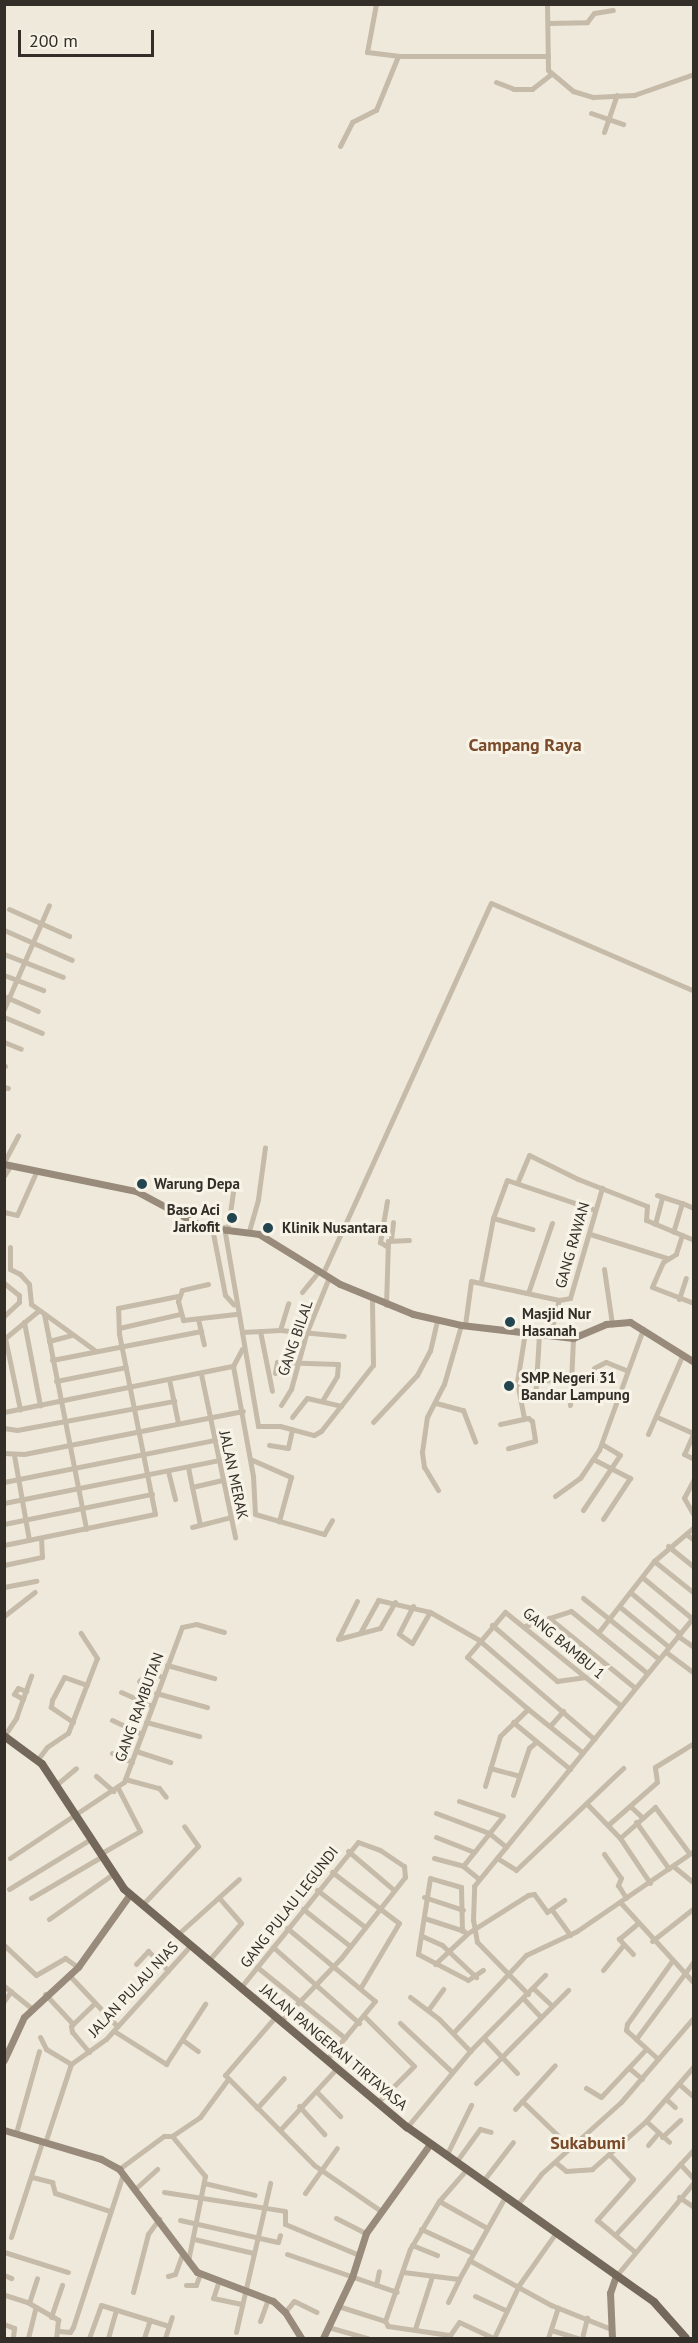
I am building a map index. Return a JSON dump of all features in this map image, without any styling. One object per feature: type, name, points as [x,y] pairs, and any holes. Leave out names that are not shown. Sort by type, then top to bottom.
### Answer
[{"type":"main road","name":"JALAN PANGERAN TIRTAYASA","points":[[4,1736],[38,1759],[113,1874],[130,1894],[407,2127],[668,2314],[686,2338]]},
{"type":"street","points":[[376,4],[367,52],[398,56],[548,56]]},
{"type":"street","points":[[547,4],[550,75]]},
{"type":"street","points":[[548,22],[587,22],[594,13],[613,10]]},
{"type":"street","points":[[340,146],[352,122],[376,110],[398,56]]},
{"type":"street","points":[[550,75],[579,94],[617,95],[644,93],[693,74]]},
{"type":"street","points":[[496,82],[514,88],[532,89],[550,75]]},
{"type":"street","points":[[604,132],[617,95]]},
{"type":"street","points":[[591,113],[623,124]]},
{"type":"street","points":[[302,1292],[324,1274],[491,903],[693,991]]},
{"type":"street","points":[[4,1009],[7,997],[25,962],[49,905]]},
{"type":"street","points":[[9,909],[69,936]]},
{"type":"street","points":[[4,930],[72,960]]},
{"type":"street","points":[[4,954],[63,977]]},
{"type":"street","points":[[4,975],[43,990]]},
{"type":"street","points":[[7,997],[38,1011]]},
{"type":"street","points":[[4,1017],[42,1033]]},
{"type":"street","points":[[4,1042],[21,1049]]},
{"type":"street","points":[[4,1176],[18,1136]]},
{"type":"street","points":[[249,1231],[258,1199],[265,1147]]},
{"type":"street","points":[[519,1181],[529,1155],[647,1206],[645,1219],[693,1240]]},
{"type":"street","points":[[7,1164],[136,1191],[190,1221],[212,1228],[226,1227],[249,1231],[275,1241],[324,1274],[372,1299],[437,1320],[573,1338],[612,1324],[630,1322],[693,1362]]},
{"type":"street","points":[[4,1212],[16,1216],[37,1170]]},
{"type":"street","points":[[481,1281],[493,1218],[506,1181],[519,1181],[595,1210]]},
{"type":"street","points":[[234,1185],[226,1227],[236,1314],[242,1332],[257,1425],[317,1434],[373,1365],[372,1299]]},
{"type":"street","name":"GANG RAWAN","points":[[549,1335],[559,1300],[570,1298],[602,1188]]},
{"type":"street","points":[[656,1224],[660,1196],[693,1208]]},
{"type":"street","points":[[387,1201],[380,1242],[388,1247]]},
{"type":"street","points":[[674,1232],[682,1203]]},
{"type":"street","points":[[493,1218],[532,1229]]},
{"type":"street","points":[[386,1305],[388,1247],[393,1222]]},
{"type":"street","points":[[528,1293],[552,1223]]},
{"type":"street","points":[[212,1228],[225,1295],[235,1307]]},
{"type":"street","points":[[590,1234],[667,1258]]},
{"type":"street","points":[[681,1235],[676,1254],[667,1258],[652,1287],[693,1303]]},
{"type":"street","points":[[391,1239],[409,1240]]},
{"type":"street","points":[[10,1247],[10,1269],[24,1277],[30,1302],[38,1311],[97,1351]]},
{"type":"street","points":[[604,1269],[612,1324]]},
{"type":"street","name":"GANG BILAL","points":[[281,1405],[297,1363],[324,1274]]},
{"type":"street","points":[[679,1299],[686,1278]]},
{"type":"street","points":[[438,1490],[422,1458],[427,1418],[436,1403],[463,1325],[470,1282],[481,1281],[559,1300]]},
{"type":"street","points":[[4,1283],[19,1295],[19,1302],[4,1316]]},
{"type":"street","points":[[208,1284],[184,1287],[178,1296],[180,1314],[184,1321],[236,1314]]},
{"type":"street","points":[[4,1545],[155,1515],[122,1348],[119,1306],[178,1296]]},
{"type":"street","points":[[280,1330],[288,1303]]},
{"type":"street","points":[[20,1409],[5,1339],[38,1311]]},
{"type":"street","points":[[44,1314],[86,1529]]},
{"type":"street","points":[[119,1328],[180,1314]]},
{"type":"street","points":[[198,1318],[204,1344]]},
{"type":"street","points":[[373,1422],[417,1375],[430,1351],[437,1320]]},
{"type":"street","points":[[24,1322],[40,1405]]},
{"type":"street","points":[[555,1496],[580,1478],[602,1444],[626,1370],[643,1329]]},
{"type":"street","points":[[242,1332],[280,1330],[344,1336]]},
{"type":"street","points":[[52,1360],[201,1331]]},
{"type":"street","points":[[260,1331],[272,1391]]},
{"type":"street","points":[[525,1332],[517,1377],[525,1418]]},
{"type":"street","points":[[49,1341],[71,1335]]},
{"type":"street","points":[[535,1400],[538,1335]]},
{"type":"street","points":[[570,1405],[573,1338]]},
{"type":"street","points":[[243,1347],[233,1366],[243,1411],[255,1514],[324,1534],[332,1520]]},
{"type":"street","points":[[648,1434],[657,1418],[683,1354]]},
{"type":"street","points":[[275,1373],[277,1362],[339,1365],[323,1399]]},
{"type":"street","points":[[594,1368],[606,1362],[626,1370]]},
{"type":"street","points":[[4,1412],[233,1366]]},
{"type":"street","points":[[56,1381],[126,1367]]},
{"type":"street","name":"JALAN MERAK","points":[[201,1374],[235,1538]]},
{"type":"street","points":[[170,1379],[178,1423]]},
{"type":"street","points":[[537,1380],[597,1381]]},
{"type":"street","points":[[292,1417],[307,1398],[323,1399],[341,1406]]},
{"type":"street","points":[[4,1428],[17,1430],[174,1401]]},
{"type":"street","points":[[436,1403],[463,1410],[475,1442]]},
{"type":"street","points":[[4,1461],[9,1454],[69,1446],[243,1411]]},
{"type":"street","points":[[500,1424],[525,1418],[532,1421],[535,1441],[508,1448]]},
{"type":"street","points":[[657,1418],[693,1432],[691,1443],[685,1454],[693,1459]]},
{"type":"street","points":[[268,1444],[288,1448],[292,1429]]},
{"type":"street","points":[[4,1482],[215,1440]]},
{"type":"street","points":[[583,1510],[620,1455],[602,1444]]},
{"type":"street","points":[[9,1454],[18,1479],[29,1540]]},
{"type":"street","points":[[593,1459],[610,1470],[630,1478],[603,1519]]},
{"type":"street","points":[[4,1503],[219,1460]]},
{"type":"street","points":[[250,1460],[291,1477],[279,1521]]},
{"type":"street","points":[[188,1467],[200,1524]]},
{"type":"street","points":[[168,1471],[175,1499]]},
{"type":"street","points":[[693,1479],[684,1498],[693,1515]]},
{"type":"street","points":[[192,1487],[223,1480]]},
{"type":"street","points":[[4,1524],[152,1494]]},
{"type":"street","points":[[192,1527],[231,1517]]},
{"type":"street","points":[[598,1633],[654,1561],[668,1546],[693,1527]]},
{"type":"street","points":[[686,1534],[693,1540]]},
{"type":"street","points":[[4,1565],[42,1557],[41,1538]]},
{"type":"street","points":[[668,1546],[693,1567]]},
{"type":"street","points":[[654,1561],[693,1593]]},
{"type":"street","points":[[468,1932],[472,1890],[479,1879],[693,1618],[642,1577]]},
{"type":"street","points":[[4,1587],[36,1581]]},
{"type":"street","points":[[4,1616],[7,1607],[35,1592]]},
{"type":"street","points":[[630,1592],[693,1647]]},
{"type":"street","points":[[583,1598],[659,1659]]},
{"type":"street","points":[[360,1633],[378,1600],[396,1602],[430,1612],[479,1640],[594,1739]]},
{"type":"street","points":[[357,1601],[338,1639],[382,1627],[396,1602]]},
{"type":"street","points":[[413,1606],[399,1634],[412,1643],[430,1612]]},
{"type":"street","points":[[620,1606],[693,1673]]},
{"type":"street","points":[[525,1626],[571,1611],[647,1673]]},
{"type":"street","name":"GANG BAMBU 1","points":[[492,1625],[506,1612],[621,1706]]},
{"type":"street","points":[[549,1618],[635,1688]]},
{"type":"street","name":"GANG RAMBUTAN","points":[[10,1858],[77,1817],[116,1789],[125,1779],[182,1627],[196,1624],[224,1632]]},
{"type":"street","points":[[583,1754],[467,1658],[492,1625],[557,1681],[586,1677]]},
{"type":"street","points":[[38,1759],[47,1747],[63,1739],[73,1722],[97,1658],[81,1633]]},
{"type":"street","points":[[167,1665],[214,1678]]},
{"type":"street","points":[[139,1681],[149,1672],[162,1677]]},
{"type":"street","points":[[4,1736],[23,1699],[31,1676]]},
{"type":"street","points":[[73,1722],[51,1707],[52,1700],[64,1677],[87,1685]]},
{"type":"street","points":[[23,1699],[14,1694],[18,1688],[26,1690]]},
{"type":"street","points":[[121,1692],[152,1706]]},
{"type":"street","points":[[156,1693],[207,1707]]},
{"type":"street","points":[[485,1786],[500,1736],[528,1709]]},
{"type":"street","points":[[550,1726],[563,1712]]},
{"type":"street","points":[[112,1720],[142,1734]]},
{"type":"street","points":[[146,1722],[199,1736]]},
{"type":"street","points":[[513,1722],[570,1769]]},
{"type":"street","points":[[513,1795],[529,1748],[536,1742]]},
{"type":"street","points":[[608,1826],[659,1780],[655,1767],[693,1743]]},
{"type":"street","points":[[136,1751],[170,1762]]},
{"type":"street","points":[[112,1753],[132,1762]]},
{"type":"street","points":[[56,1785],[76,1768]]},
{"type":"street","points":[[490,1768],[519,1776]]},
{"type":"street","points":[[497,1858],[516,1870],[544,1839],[559,1831],[623,1768]]},
{"type":"street","points":[[31,1898],[140,1831],[116,1789],[96,1776]]},
{"type":"street","points":[[125,1779],[159,1788],[166,1797]]},
{"type":"street","points":[[459,1801],[503,1815],[463,1866]]},
{"type":"street","points":[[587,1804],[620,1838],[650,1882]]},
{"type":"street","points":[[630,1806],[642,1817]]},
{"type":"street","points":[[453,2033],[531,1952],[570,1935],[692,1852],[655,1807],[620,1838]]},
{"type":"street","points":[[436,1813],[489,1833],[506,1847]]},
{"type":"street","points":[[636,1822],[671,1867],[693,1883]]},
{"type":"street","points":[[143,1904],[198,1846],[184,1826]]},
{"type":"street","points":[[436,1837],[474,1852]]},
{"type":"street","points":[[9,1889],[91,1839]]},
{"type":"street","name":"GANG PULAU LEGUNDI","points":[[241,1987],[357,1842],[380,1850],[406,1868],[405,1876],[394,1890]]},
{"type":"street","points":[[348,1851],[394,1890],[350,1946],[301,2000],[225,2071],[228,2079],[320,2169],[381,2211]]},
{"type":"street","points":[[604,1854],[621,1878],[618,1885],[626,1898]]},
{"type":"street","points":[[434,1858],[463,1866],[479,1879]]},
{"type":"street","points":[[332,1872],[399,1924],[361,1987]]},
{"type":"street","points":[[49,1919],[113,1874]]},
{"type":"street","points":[[483,1970],[476,1977],[468,1980],[418,1954],[424,1918],[424,1898],[430,1878],[460,1886],[468,1932],[526,1996],[541,2017]]},
{"type":"street","points":[[178,1934],[220,1899],[239,1879]]},
{"type":"street","points":[[317,1890],[365,1927]]},
{"type":"street","points":[[435,1964],[468,1932],[531,1893],[546,1911],[552,1910],[564,1900]]},
{"type":"street","points":[[4,2060],[31,2008],[44,1994],[78,1967],[130,1894]]},
{"type":"street","points":[[424,1898],[463,1910]]},
{"type":"street","points":[[209,1960],[241,1923],[220,1899]]},
{"type":"street","points":[[620,1902],[652,1941],[693,1983]]},
{"type":"street","points":[[652,1941],[693,1908]]},
{"type":"street","points":[[303,1909],[350,1946]]},
{"type":"street","points":[[552,1910],[570,1935]]},
{"type":"street","points":[[424,1918],[468,1932]]},
{"type":"street","points":[[633,1954],[622,1945],[620,1938],[637,1924]]},
{"type":"street","points":[[287,1928],[361,1987],[375,2001],[327,2059]]},
{"type":"street","points":[[422,1936],[449,1951],[476,1977]]},
{"type":"street","points":[[4,1945],[36,1975],[65,1958],[78,1967]]},
{"type":"street","name":"JALAN PULAU NIAS","points":[[71,2064],[89,2052],[116,2028],[191,1945]]},
{"type":"street","points":[[603,1970],[622,1945]]},
{"type":"street","points":[[273,1947],[359,2023]]},
{"type":"street","points":[[4,1957],[10,1950]]},
{"type":"street","points":[[136,1964],[148,1951],[168,1970]]},
{"type":"street","points":[[658,2059],[626,2030],[627,2024],[672,1961]]},
{"type":"street","points":[[636,2039],[693,1961]]},
{"type":"street","points":[[257,1967],[301,2000],[345,2038]]},
{"type":"street","points":[[69,1975],[116,2028],[166,2064],[184,2041],[205,2004]]},
{"type":"street","points":[[407,2127],[470,2051],[545,1976]]},
{"type":"street","points":[[4,1986],[31,2008]]},
{"type":"street","points":[[533,1988],[552,2007]]},
{"type":"street","points":[[428,2010],[443,1989]]},
{"type":"street","points":[[476,2083],[568,1990]]},
{"type":"street","points":[[4,2001],[11,1991]]},
{"type":"street","points":[[44,1994],[73,2024]]},
{"type":"street","points":[[410,1997],[428,2010],[470,2051]]},
{"type":"street","points":[[89,2052],[72,2032],[73,2024],[95,2003]]},
{"type":"street","points":[[364,2017],[414,2066],[378,2102]]},
{"type":"street","points":[[517,2205],[555,2162],[642,2079],[693,2017]]},
{"type":"street","points":[[400,2023],[452,2072]]},
{"type":"street","points":[[11,2236],[71,2064],[46,2049],[40,2037]]},
{"type":"street","points":[[484,2038],[517,2073]]},
{"type":"street","points":[[184,2041],[198,2050]]},
{"type":"street","points":[[586,2088],[601,2097],[646,2049]]},
{"type":"street","points":[[16,2133],[39,2051]]},
{"type":"street","points":[[515,2109],[555,2065]]},
{"type":"street","points":[[555,2162],[566,2171],[586,2171],[610,2155],[666,2099],[693,2066]]},
{"type":"street","points":[[280,2130],[299,2106],[337,2068]]},
{"type":"street","points":[[629,2068],[642,2079]]},
{"type":"street","points":[[258,2108],[284,2078]]},
{"type":"street","points":[[59,2331],[69,2332],[73,2327],[121,2172],[164,2136],[172,2136],[200,2117],[228,2079]]},
{"type":"street","points":[[679,2084],[693,2097]]},
{"type":"street","points":[[316,2091],[340,2116]]},
{"type":"street","points":[[666,2099],[675,2107]]},
{"type":"street","points":[[522,2100],[570,2147]]},
{"type":"street","points":[[299,2106],[324,2134]]},
{"type":"street","points":[[447,2156],[471,2106]]},
{"type":"street","points":[[648,2145],[680,2120]]},
{"type":"street","points":[[645,2121],[669,2142]]},
{"type":"street","points":[[456,2162],[480,2129],[491,2132]]},
{"type":"street","points":[[4,2130],[101,2159],[121,2172],[159,2219],[182,2255],[200,2274],[244,2288],[268,2299],[285,2312],[301,2338]]},
{"type":"street","points":[[172,2136],[191,2164],[203,2174],[202,2197],[188,2262]]},
{"type":"street","points":[[483,2181],[513,2142]]},
{"type":"street","points":[[323,2338],[352,2277],[366,2233],[430,2144]]},
{"type":"street","points":[[305,2193],[337,2148]]},
{"type":"street","points":[[615,2235],[693,2149]]},
{"type":"street","points":[[610,2155],[633,2179],[597,2218],[635,2252]]},
{"type":"street","points":[[612,2338],[610,2293],[616,2276],[693,2180],[680,2164]]},
{"type":"street","points":[[135,2189],[157,2169]]},
{"type":"street","points":[[386,2324],[412,2245],[439,2201],[466,2170]]},
{"type":"street","points":[[32,2177],[52,2182],[55,2193],[110,2211]]},
{"type":"street","points":[[204,2183],[255,2195]]},
{"type":"street","points":[[236,2332],[244,2288],[270,2183]]},
{"type":"street","points":[[164,2192],[285,2211],[285,2224],[359,2255]]},
{"type":"street","points":[[448,2302],[505,2197]]},
{"type":"street","points":[[679,2197],[693,2207]]},
{"type":"street","points":[[439,2201],[487,2228]]},
{"type":"street","points":[[336,2218],[366,2233]]},
{"type":"street","points":[[133,2292],[148,2234],[159,2219]]},
{"type":"street","points":[[180,2220],[278,2242],[280,2235]]},
{"type":"street","points":[[421,2229],[473,2253]]},
{"type":"street","points":[[338,2306],[386,2324],[448,2337],[459,2322],[494,2338],[519,2285],[555,2234]]},
{"type":"street","points":[[194,2239],[253,2253]]},
{"type":"street","points":[[412,2245],[437,2255]]},
{"type":"street","points":[[4,2252],[68,2272]]},
{"type":"street","points":[[287,2254],[398,2292]]},
{"type":"street","points":[[168,2276],[176,2274],[182,2255]]},
{"type":"street","points":[[469,2260],[558,2308],[611,2329]]},
{"type":"street","points":[[376,2285],[379,2271]]},
{"type":"street","points":[[403,2272],[459,2279]]},
{"type":"street","points":[[186,2284],[196,2285],[200,2274]]},
{"type":"street","points":[[4,2275],[11,2278]]},
{"type":"street","points":[[415,2329],[432,2276]]},
{"type":"street","points":[[29,2303],[38,2278]]},
{"type":"street","points":[[219,2280],[213,2298],[241,2304]]},
{"type":"street","points":[[51,2317],[62,2285]]},
{"type":"street","points":[[5,2295],[29,2303],[60,2322],[56,2338]]},
{"type":"street","points":[[475,2296],[507,2312]]},
{"type":"street","points":[[260,2321],[268,2299]]},
{"type":"street","points":[[285,2312],[294,2301],[317,2312]]},
{"type":"street","points":[[28,2338],[36,2307]]},
{"type":"street","points":[[89,2338],[99,2307],[169,2326]]},
{"type":"street","points":[[548,2338],[558,2308]]},
{"type":"street","points":[[108,2338],[116,2310]]},
{"type":"street","points":[[165,2338],[172,2317]]},
{"type":"street","points":[[551,2330],[580,2338],[587,2318]]},
{"type":"street","points":[[144,2338],[150,2320]]},
{"type":"street","points":[[4,2324],[15,2329],[13,2338]]},
{"type":"street","points":[[328,2327],[368,2338]]},
{"type":"place","name":"Warung Depa","points":[[142,1184]]},
{"type":"place","name":"Baso Aci Jarkofit","points":[[232,1218]]},
{"type":"place","name":"Klinik Nusantara","points":[[268,1228]]},
{"type":"place","name":"Masjid Nur Hasanah","points":[[510,1322]]},
{"type":"place","name":"SMP Negeri 31 Bandar Lampung","points":[[509,1386]]},
{"type":"district","name":"Campang Raya","points":[[525,745]]},
{"type":"district","name":"Sukabumi","points":[[588,2143]]}]
